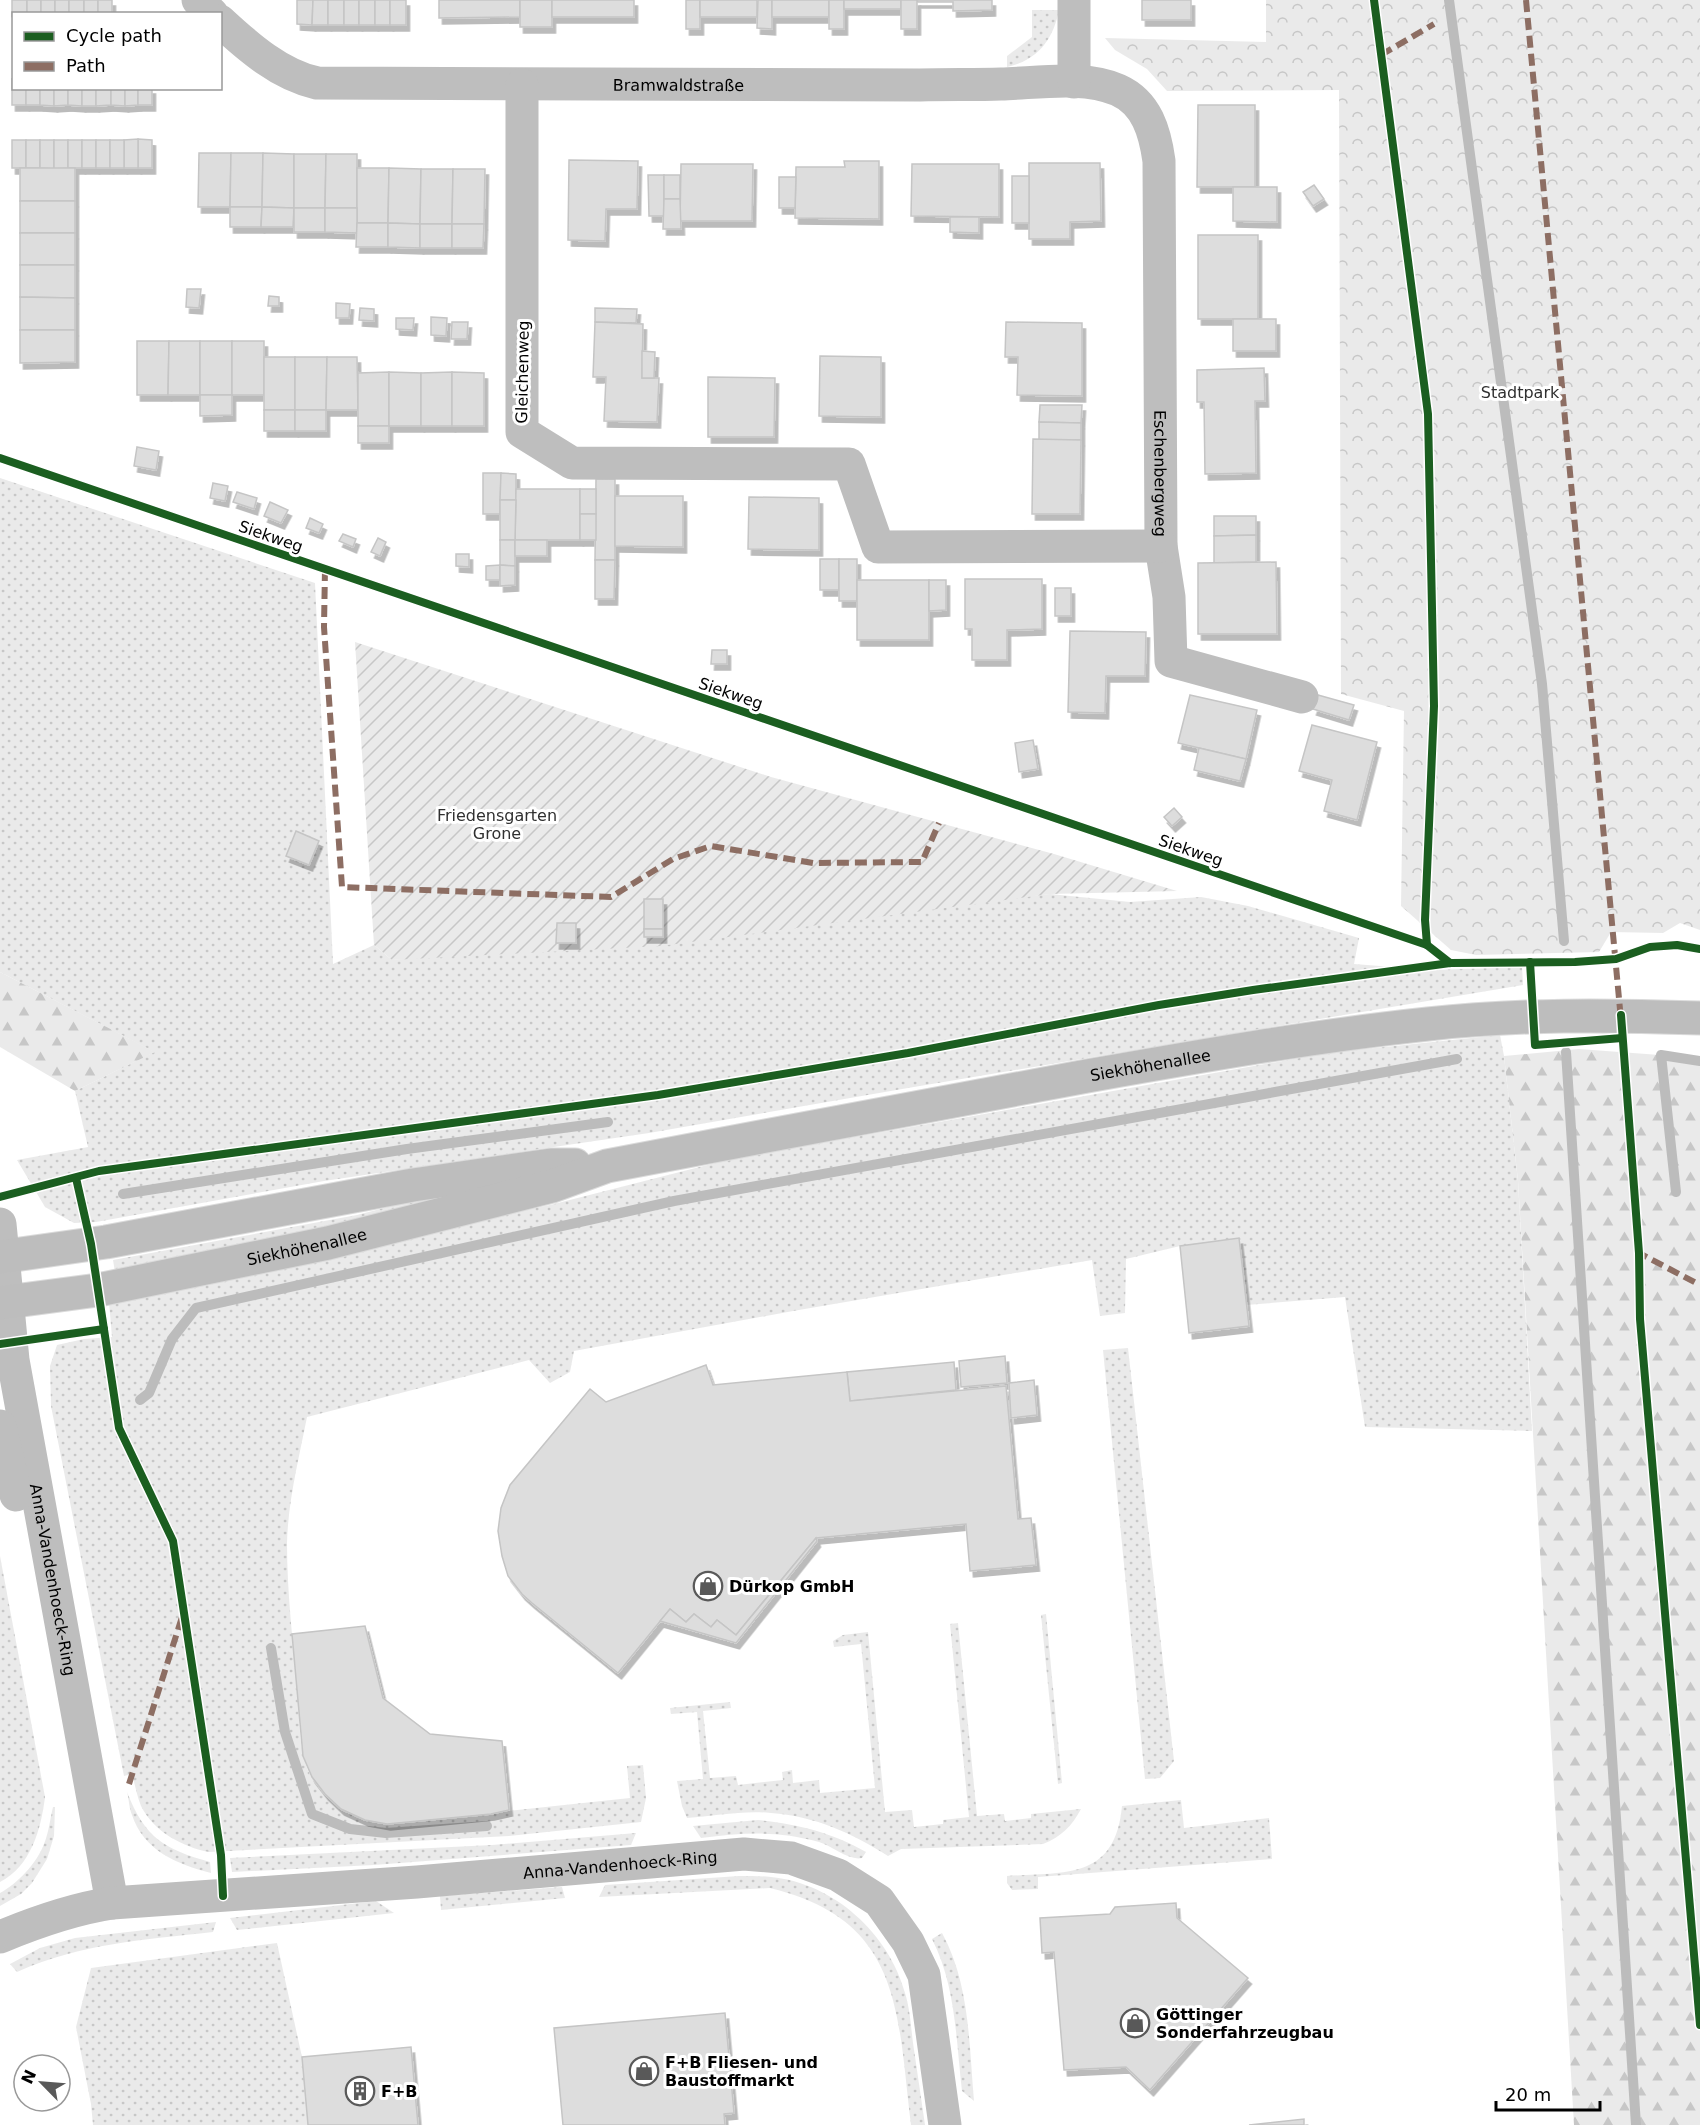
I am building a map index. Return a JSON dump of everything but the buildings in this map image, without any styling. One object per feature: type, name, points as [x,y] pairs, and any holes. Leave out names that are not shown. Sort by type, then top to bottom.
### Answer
[{"type":"main road","name":"Siekhöhenallee","points":[[4,1302],[98,1290],[328,1243],[552,1186],[607,1166],[1256,1047],[1429,1023],[1621,1015],[1700,1018]]},
{"type":"main road","name":"Siekhöhenallee","points":[[2,1257],[106,1242],[424,1183],[551,1165],[607,1166]]},
{"type":"street","points":[[198,0],[210,12]]},
{"type":"street","points":[[1074,0],[1074,82]]},
{"type":"street","name":"Bramwaldstraße","points":[[222,23],[282,70],[317,83],[522,85],[1074,82]]},
{"type":"street","name":"Eschenbergweg","points":[[849,464],[878,546],[1161,546],[1159,161],[1157,144],[1143,110],[1133,99],[1119,90],[1103,85],[1074,82]]},
{"type":"street","name":"Gleichenweg","points":[[522,85],[522,432],[572,462],[849,464]]},
{"type":"street","points":[[1161,546],[1169,597],[1171,661],[1302,697]]},
{"type":"street","name":"Anna-Vandenhoeck-Ring","points":[[0,1224],[4,1302],[102,1905]]},
{"type":"street","name":"Anna-Vandenhoeck-Ring","points":[[0,1427],[12,1473],[72,1783],[102,1905]]},
{"type":"street","name":"Anna-Vandenhoeck-Ring","points":[[0,1937],[37,1922],[102,1905],[406,1883],[744,1854],[791,1858],[838,1875],[879,1901],[908,1941],[924,1975],[945,2125]]},
{"type":"green space","name":"Stadtpark","points":[[1266,0],[1700,0],[1700,930],[1680,923],[1663,933],[1611,932],[1599,952],[1476,955],[1451,950],[1401,906],[1404,711],[1341,694],[1339,90],[1167,91],[1147,69],[1115,50],[1105,38],[1266,42]]},
{"type":"green space","points":[[1032,10],[1059,10],[1053,31],[1035,54],[1018,64],[1007,67],[1007,56],[1032,37]]},
{"type":"green space","points":[[0,478],[315,583],[333,964],[374,945],[392,960],[1050,894],[1130,902],[1201,897],[1248,906],[1359,938],[1354,964],[1432,970],[1522,967],[1523,985],[649,1133],[324,1181],[96,1222],[74,1223],[45,1207],[17,1160],[88,1147],[75,1091],[154,1052],[0,972]]},
{"type":"green space","name":"Friedensgarten Grone","points":[[355,642],[771,777],[1054,854],[1177,891],[1050,894],[661,946],[392,960],[374,945]]},
{"type":"green space","points":[[0,972],[155,1052],[75,1091],[0,1047]]},
{"type":"green space","points":[[1500,1035],[1518,1181],[1532,1431],[1365,1427],[1345,1297],[1246,1305],[1239,1238],[1180,1246],[1126,1259],[1125,1313],[1100,1316],[1092,1260],[574,1351],[570,1372],[550,1383],[529,1360],[307,1417],[292,1495],[287,1543],[300,1737],[304,1759],[312,1778],[327,1797],[354,1815],[387,1824],[630,1798],[627,1766],[643,1765],[646,1798],[641,1822],[509,1836],[209,1852],[179,1842],[161,1831],[141,1806],[132,1774],[124,1776],[51,1406],[50,1366],[57,1345],[84,1339],[112,1337],[109,1302],[554,1204],[731,1159],[1327,1053]]},
{"type":"green space","points":[[1579,1049],[1700,1058],[1700,2125],[1574,2125],[1518,1181],[1504,1056]]},
{"type":"green space","points":[[488,1181],[544,1184],[115,1272],[113,1260],[357,1215]]},
{"type":"green space","points":[[1128,1348],[1174,1761],[1160,1778],[1145,1779],[1103,1350]]},
{"type":"green space","points":[[0,1556],[45,1797],[41,1822],[33,1846],[20,1866],[0,1882]]},
{"type":"green space","points":[[1046,1614],[1062,1783],[1058,1784],[1041,1615]]},
{"type":"green space","points":[[958,1623],[977,1816],[1004,1814],[1005,1821],[1031,1818],[1031,1814],[1081,1809],[1070,1826],[1061,1834],[1043,1844],[901,1849],[888,1856],[832,1827],[787,1815],[750,1812],[687,1818],[677,1781],[703,1779],[697,1712],[671,1714],[670,1708],[730,1702],[731,1708],[703,1711],[710,1778],[736,1776],[738,1785],[783,1780],[782,1772],[792,1770],[793,1783],[819,1780],[820,1793],[875,1788],[861,1644],[834,1647],[833,1641],[843,1635],[868,1632],[885,1812],[912,1810],[914,1827],[943,1824],[943,1820],[969,1817],[950,1624]]},
{"type":"green space","points":[[127,1792],[141,1821],[149,1831],[168,1846],[210,1862],[211,1873],[174,1860],[153,1847],[137,1827]]},
{"type":"green space","points":[[1181,1800],[1184,1828],[1269,1818],[1272,1859],[1038,1877],[1038,1889],[1012,1890],[1007,1883],[1007,1876],[1067,1872],[1098,1860],[1109,1848],[1117,1830],[1122,1806]]},
{"type":"green space","points":[[53,1807],[55,1807],[54,1836],[47,1859],[32,1883],[21,1894],[0,1906],[0,1893],[26,1872],[41,1851]]},
{"type":"green space","points":[[758,1820],[814,1830],[840,1839],[866,1852],[862,1858],[857,1858],[819,1842],[774,1834],[701,1838],[693,1826]]},
{"type":"green space","points":[[636,1833],[631,1845],[374,1865],[232,1872],[230,1858],[492,1845]]},
{"type":"green space","points":[[739,1876],[771,1877],[794,1881],[816,1889],[856,1915],[872,1932],[897,1971],[907,1999],[925,2125],[911,2125],[902,2045],[895,2009],[885,1976],[869,1947],[846,1923],[814,1903],[770,1888],[599,1897],[605,1885]]},
{"type":"green space","points":[[562,1887],[565,1898],[441,1910],[440,1896]]},
{"type":"green space","points":[[376,1901],[394,1913],[237,1930],[230,1918]]},
{"type":"green space","points":[[216,1922],[213,1932],[113,1944],[41,1962],[17,1972],[10,1964],[40,1948],[75,1938]]},
{"type":"green space","points":[[942,1933],[958,1973],[967,2015],[974,2101],[962,2091],[950,1994],[946,1975],[932,1939]]},
{"type":"green space","points":[[277,1943],[302,2057],[308,2125],[93,2125],[76,2027],[91,1968]]},
{"type":"waterway","points":[[1449,0],[1542,684],[1564,941]]},
{"type":"waterway","points":[[1566,1052],[1636,2125]]},
{"type":"waterway","points":[[1676,1192],[1661,1055],[1700,1061]]},
{"type":"waterway","points":[[140,1400],[149,1393],[172,1339],[196,1308],[674,1201],[1457,1059]]},
{"type":"waterway","points":[[123,1194],[407,1149],[608,1122]]},
{"type":"waterway","points":[[271,1648],[285,1732],[312,1814],[350,1829],[386,1833],[487,1826]]},
{"type":"marked path","points":[[1526,0],[1621,1020]]},
{"type":"marked path","points":[[1381,55],[1434,24]]},
{"type":"marked path","points":[[325,569],[324,627],[342,887],[611,897],[673,859],[711,846],[813,863],[922,862],[939,823]]},
{"type":"marked path","points":[[1638,1250],[1639,1253],[1700,1285]]},
{"type":"marked path","points":[[129,1784],[182,1617]]},
{"type":"cycle path","points":[[1374,0],[1428,414],[1434,706],[1425,920],[1427,945]]},
{"type":"cycle path","name":"Siekweg","points":[[0,458],[1427,945],[1450,963]]},
{"type":"cycle path","points":[[0,1197],[99,1171],[658,1095],[908,1053],[1159,1005],[1253,990],[1450,963],[1575,962],[1616,959],[1650,947],[1677,945],[1700,949]]},
{"type":"cycle path","points":[[1530,962],[1535,1045],[1622,1038]]},
{"type":"cycle path","points":[[1621,1015],[1639,1253],[1640,1319],[1700,2025]]},
{"type":"cycle path","points":[[76,1178],[91,1244],[119,1428],[173,1541],[221,1855],[223,1896]]},
{"type":"cycle path","points":[[0,1344],[104,1329]]},
{"type":"place","name":"Dürkop GmbH","points":[[708,1586]]},
{"type":"place","name":"Göttinger Sonderfahrzeugbau","points":[[1135,2023]]},
{"type":"place","name":"F+B Fliesen- und Baustoffmarkt","points":[[644,2071]]},
{"type":"place","name":"F+B","points":[[360,2091]]}]
